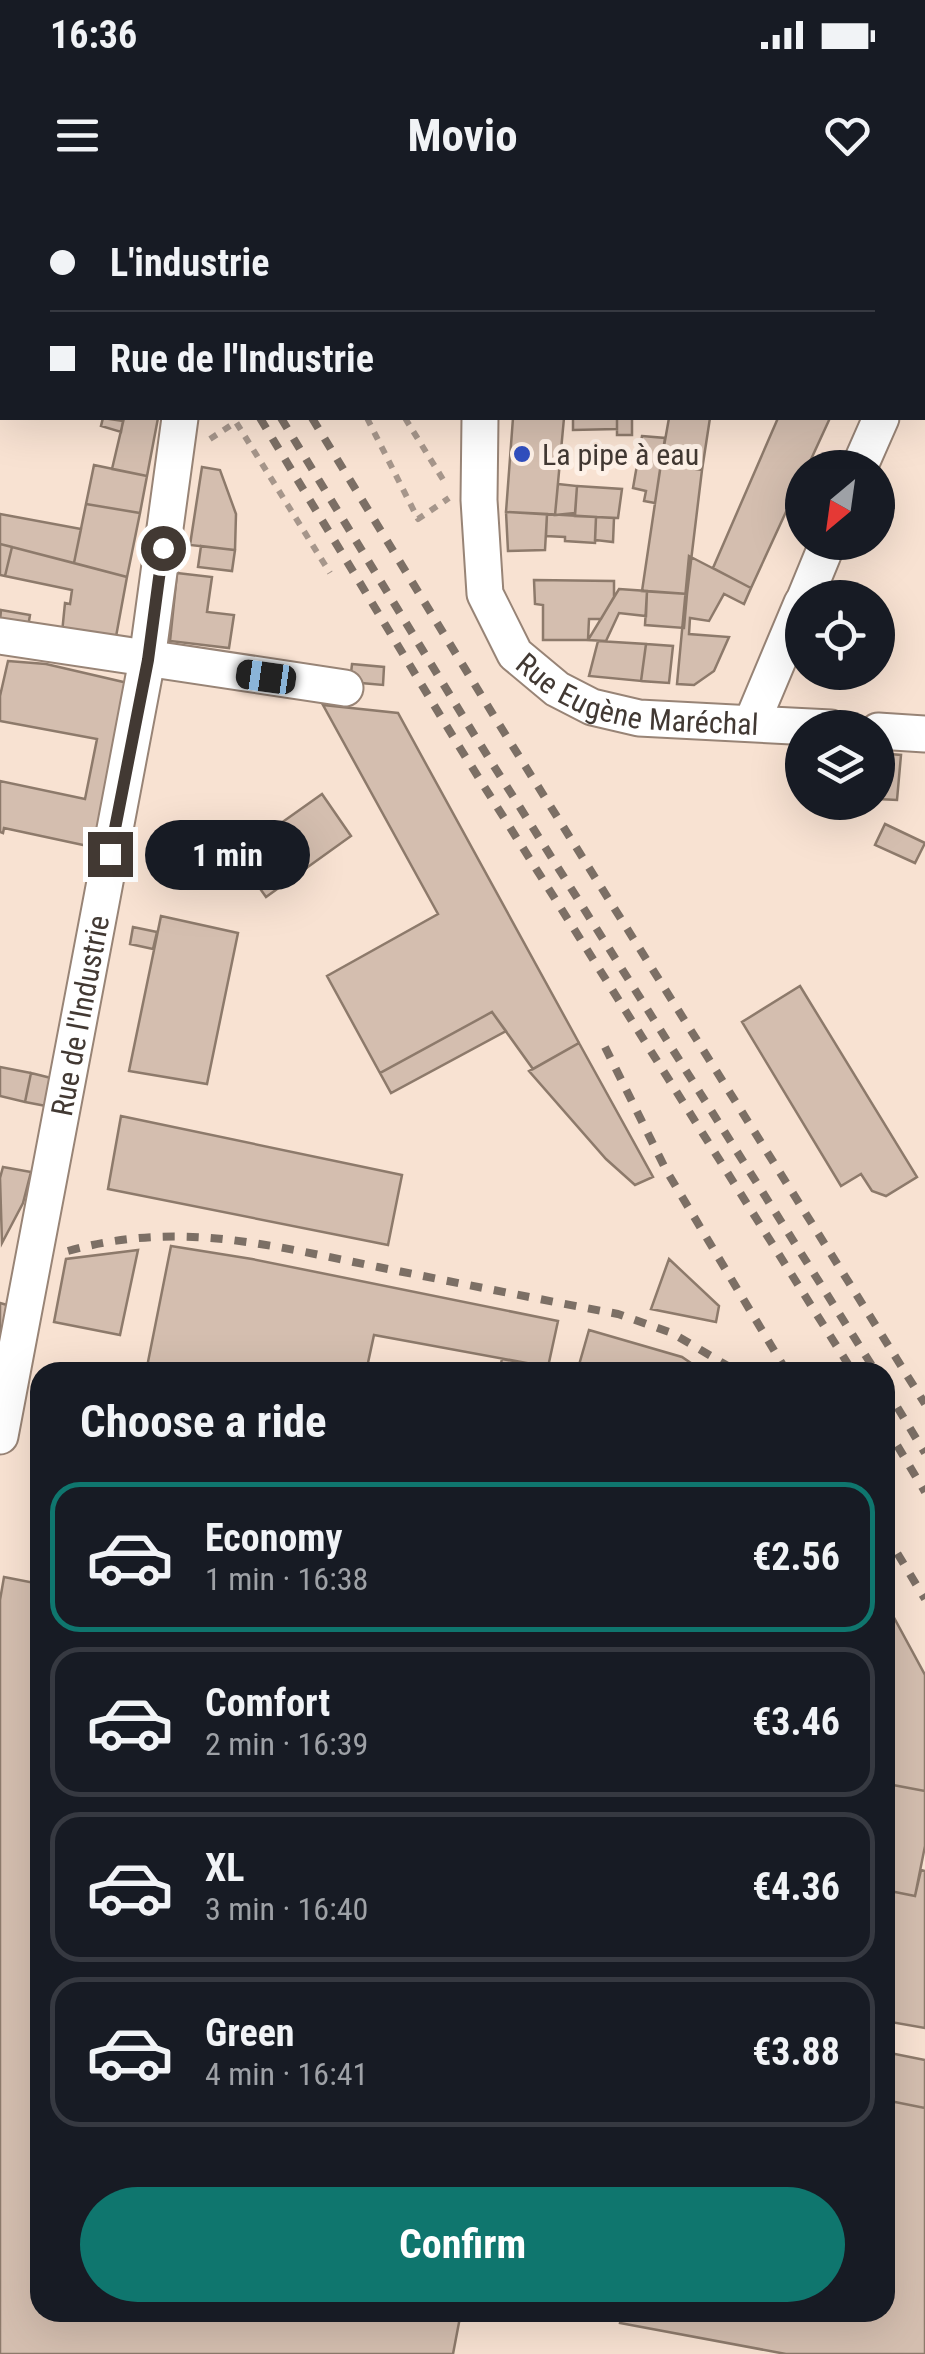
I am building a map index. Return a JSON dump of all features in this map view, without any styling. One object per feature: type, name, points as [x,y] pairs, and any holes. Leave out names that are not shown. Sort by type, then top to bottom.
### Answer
[{"type":"street","name":"Rue Eugène Maréchal","points":[[480,420],[479,500],[485,594],[515,654],[556,689],[592,707],[639,718],[785,725]]},
{"type":"street","points":[[867,450],[879,420]]},
{"type":"street","name":"Rue de l'Industrie","points":[[0,1436],[148,660],[178,431]]},
{"type":"street","points":[[0,636],[345,688]]},
{"type":"street","points":[[752,722],[785,645]]},
{"type":"street","points":[[895,731],[925,734]]},
{"type":"path","points":[[368,420],[418,518],[454,494],[405,420]]},
{"type":"path","points":[[178,431],[195,448],[236,422],[330,573]]},
{"type":"building","points":[[102,420],[123,421],[121,432],[101,426]]},
{"type":"building","points":[[124,420],[158,420],[147,476],[112,469]]},
{"type":"building","points":[[513,420],[564,420],[555,515],[506,512]]},
{"type":"building","points":[[573,420],[617,420],[617,429],[573,430]]},
{"type":"building","points":[[617,420],[632,420],[632,435],[617,435]]},
{"type":"building","points":[[669,420],[710,420],[702,470],[661,463]]},
{"type":"building","points":[[777,420],[829,420],[815,450],[785,450],[785,514],[751,588],[713,568]]},
{"type":"building","points":[[642,436],[665,438],[655,503],[644,501],[646,491],[633,488]]},
{"type":"building","points":[[661,463],[702,470],[687,594],[642,591]]},
{"type":"building","points":[[94,465],[147,476],[140,513],[86,504]]},
{"type":"building","points":[[202,467],[220,470],[236,514],[235,550],[190,545]]},
{"type":"building","points":[[558,484],[577,486],[575,513],[555,515]]},
{"type":"building","points":[[577,486],[622,489],[618,518],[575,516]]},
{"type":"building","points":[[86,504],[140,513],[127,577],[74,563]]},
{"type":"building","points":[[506,512],[547,514],[545,550],[508,551]]},
{"type":"building","points":[[0,514],[81,529],[74,563],[0,544]]},
{"type":"building","points":[[547,514],[596,517],[595,543],[546,536]]},
{"type":"building","points":[[596,517],[614,518],[613,542],[595,540]]},
{"type":"building","points":[[0,544],[12,547],[5,576],[0,575]]},
{"type":"building","points":[[201,546],[235,550],[232,571],[198,567]]},
{"type":"building","points":[[12,547],[127,577],[115,642],[62,633],[65,603],[70,604],[72,590],[5,576]]},
{"type":"building","points":[[689,556],[751,588],[744,604],[724,594],[709,621],[690,618],[689,634],[729,637],[714,671],[694,685],[677,684]]},
{"type":"building","points":[[177,573],[212,577],[207,612],[234,615],[229,648],[170,641]]},
{"type":"building","points":[[534,580],[614,581],[614,597],[601,619],[589,619],[588,640],[543,640],[543,605],[535,604]]},
{"type":"building","points":[[619,589],[647,591],[646,616],[619,613],[606,641],[588,640]]},
{"type":"building","points":[[647,591],[687,594],[684,628],[645,625]]},
{"type":"building","points":[[1,610],[30,615],[28,627],[0,621]]},
{"type":"building","points":[[598,641],[646,644],[641,681],[589,676]]},
{"type":"building","points":[[646,644],[673,646],[669,683],[641,681]]},
{"type":"building","points":[[8,661],[46,664],[132,684],[97,848],[4,828],[0,832],[0,781],[85,799],[97,739],[0,721],[0,696]]},
{"type":"building","points":[[352,664],[384,667],[383,685],[350,682]]},
{"type":"building","points":[[323,705],[398,713],[579,1043],[533,1069],[492,1012],[380,1073],[327,976],[438,914]]},
{"type":"building","points":[[895,754],[901,755],[895,800]]},
{"type":"building","points":[[322,794],[351,836],[266,897],[236,855]]},
{"type":"building","points":[[885,824],[925,843],[915,863],[875,845]]},
{"type":"building","points":[[161,916],[238,933],[207,1084],[129,1071]]},
{"type":"building","points":[[133,927],[157,932],[153,949],[130,944]]},
{"type":"building","points":[[800,986],[917,1177],[886,1196],[872,1191],[861,1174],[841,1186],[742,1022]]},
{"type":"building","points":[[492,1012],[506,1031],[391,1093],[380,1073]]},
{"type":"building","points":[[579,1043],[653,1177],[635,1185],[606,1159],[529,1071]]},
{"type":"building","points":[[0,1067],[31,1073],[25,1102],[0,1096]]},
{"type":"building","points":[[31,1073],[51,1078],[46,1106],[25,1102]]},
{"type":"building","points":[[121,1116],[402,1175],[388,1245],[108,1189]]},
{"type":"building","points":[[3,1167],[31,1172],[23,1203],[2,1243],[0,1178]]},
{"type":"building","points":[[171,1246],[558,1321],[549,1362],[521,1362],[374,1335],[368,1362],[148,1362]]},
{"type":"building","points":[[138,1250],[120,1335],[54,1322],[66,1259]]},
{"type":"building","points":[[669,1259],[719,1306],[716,1322],[651,1309]]},
{"type":"building","points":[[0,1303],[7,1305],[0,1341]]},
{"type":"building","points":[[589,1330],[689,1362],[580,1362]]},
{"type":"building","points":[[4,1577],[30,1582],[30,2322],[459,2322],[453,2354],[0,2354],[0,1600]]},
{"type":"building","points":[[895,1620],[925,1675],[925,1791],[895,1785]]},
{"type":"building","points":[[895,1785],[925,1791],[925,1846],[915,1896],[895,1892]]},
{"type":"building","points":[[921,1870],[925,1871],[925,2028],[895,2023],[895,1892],[915,1896]]},
{"type":"building","points":[[895,2054],[925,2060],[925,2108],[895,2102]]},
{"type":"building","points":[[895,2102],[925,2108],[925,2354],[786,2354],[620,2323],[895,2322]]},
{"type":"railway","points":[[261,420],[460,748],[847,1362]]},
{"type":"railway","points":[[282,420],[475,736],[870,1362]]},
{"type":"railway","points":[[313,420],[925,1404]]},
{"type":"railway","points":[[605,1047],[666,1170],[781,1362]]},
{"type":"railway","points":[[68,1251],[148,1237],[261,1244],[618,1314],[672,1333],[721,1362]]},
{"type":"railway","points":[[895,1404],[925,1453]]},
{"type":"railway","points":[[895,1442],[925,1492]]},
{"type":"railway","points":[[895,1550],[925,1599]]},
{"type":"place","name":"La pipe à eau","points":[[522,454]]},
{"type":"route","points":[[110,854],[148,660],[163,548]]}]
